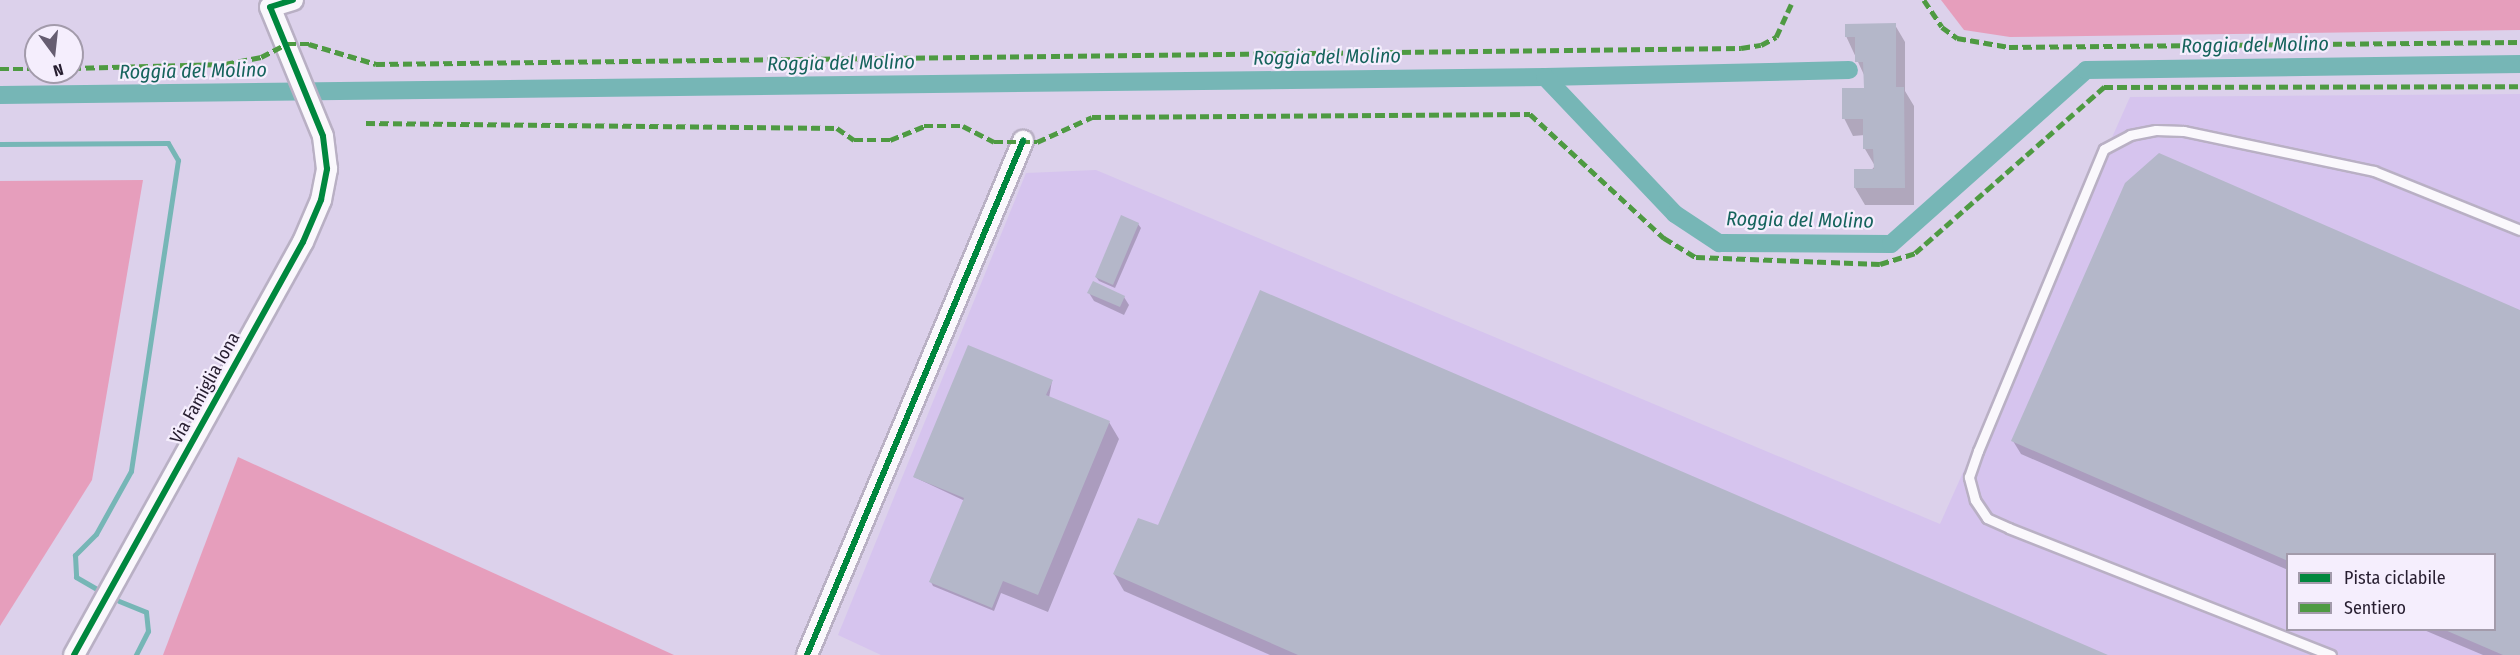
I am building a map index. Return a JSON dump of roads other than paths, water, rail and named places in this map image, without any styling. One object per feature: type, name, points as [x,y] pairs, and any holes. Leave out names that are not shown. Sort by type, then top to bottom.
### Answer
[{"type":"street","points":[[268,4],[293,0]]},
{"type":"street","name":"Via Famiglia Iona","points":[[74,655],[303,242],[321,200],[327,169],[319,125],[291,53],[268,4]]},
{"type":"street","points":[[807,655],[1023,141]]},
{"type":"lane","points":[[2331,655],[2009,528],[1988,518],[1975,500],[1969,477],[1978,451],[2104,149],[2130,135],[2156,130],[2207,136],[2374,171],[2520,230]]},
{"type":"waterway","name":"Roggia del Molino","points":[[0,95],[1545,77],[1675,214],[1719,243],[1891,244],[2086,70],[2520,64]]},
{"type":"waterway","points":[[1545,77],[1849,70]]},
{"type":"waterway","points":[[0,144],[168,143],[178,160],[131,471],[96,534],[75,555],[76,577],[97,589]]},
{"type":"waterway","points":[[119,601],[146,612],[148,631],[136,655]]}]
